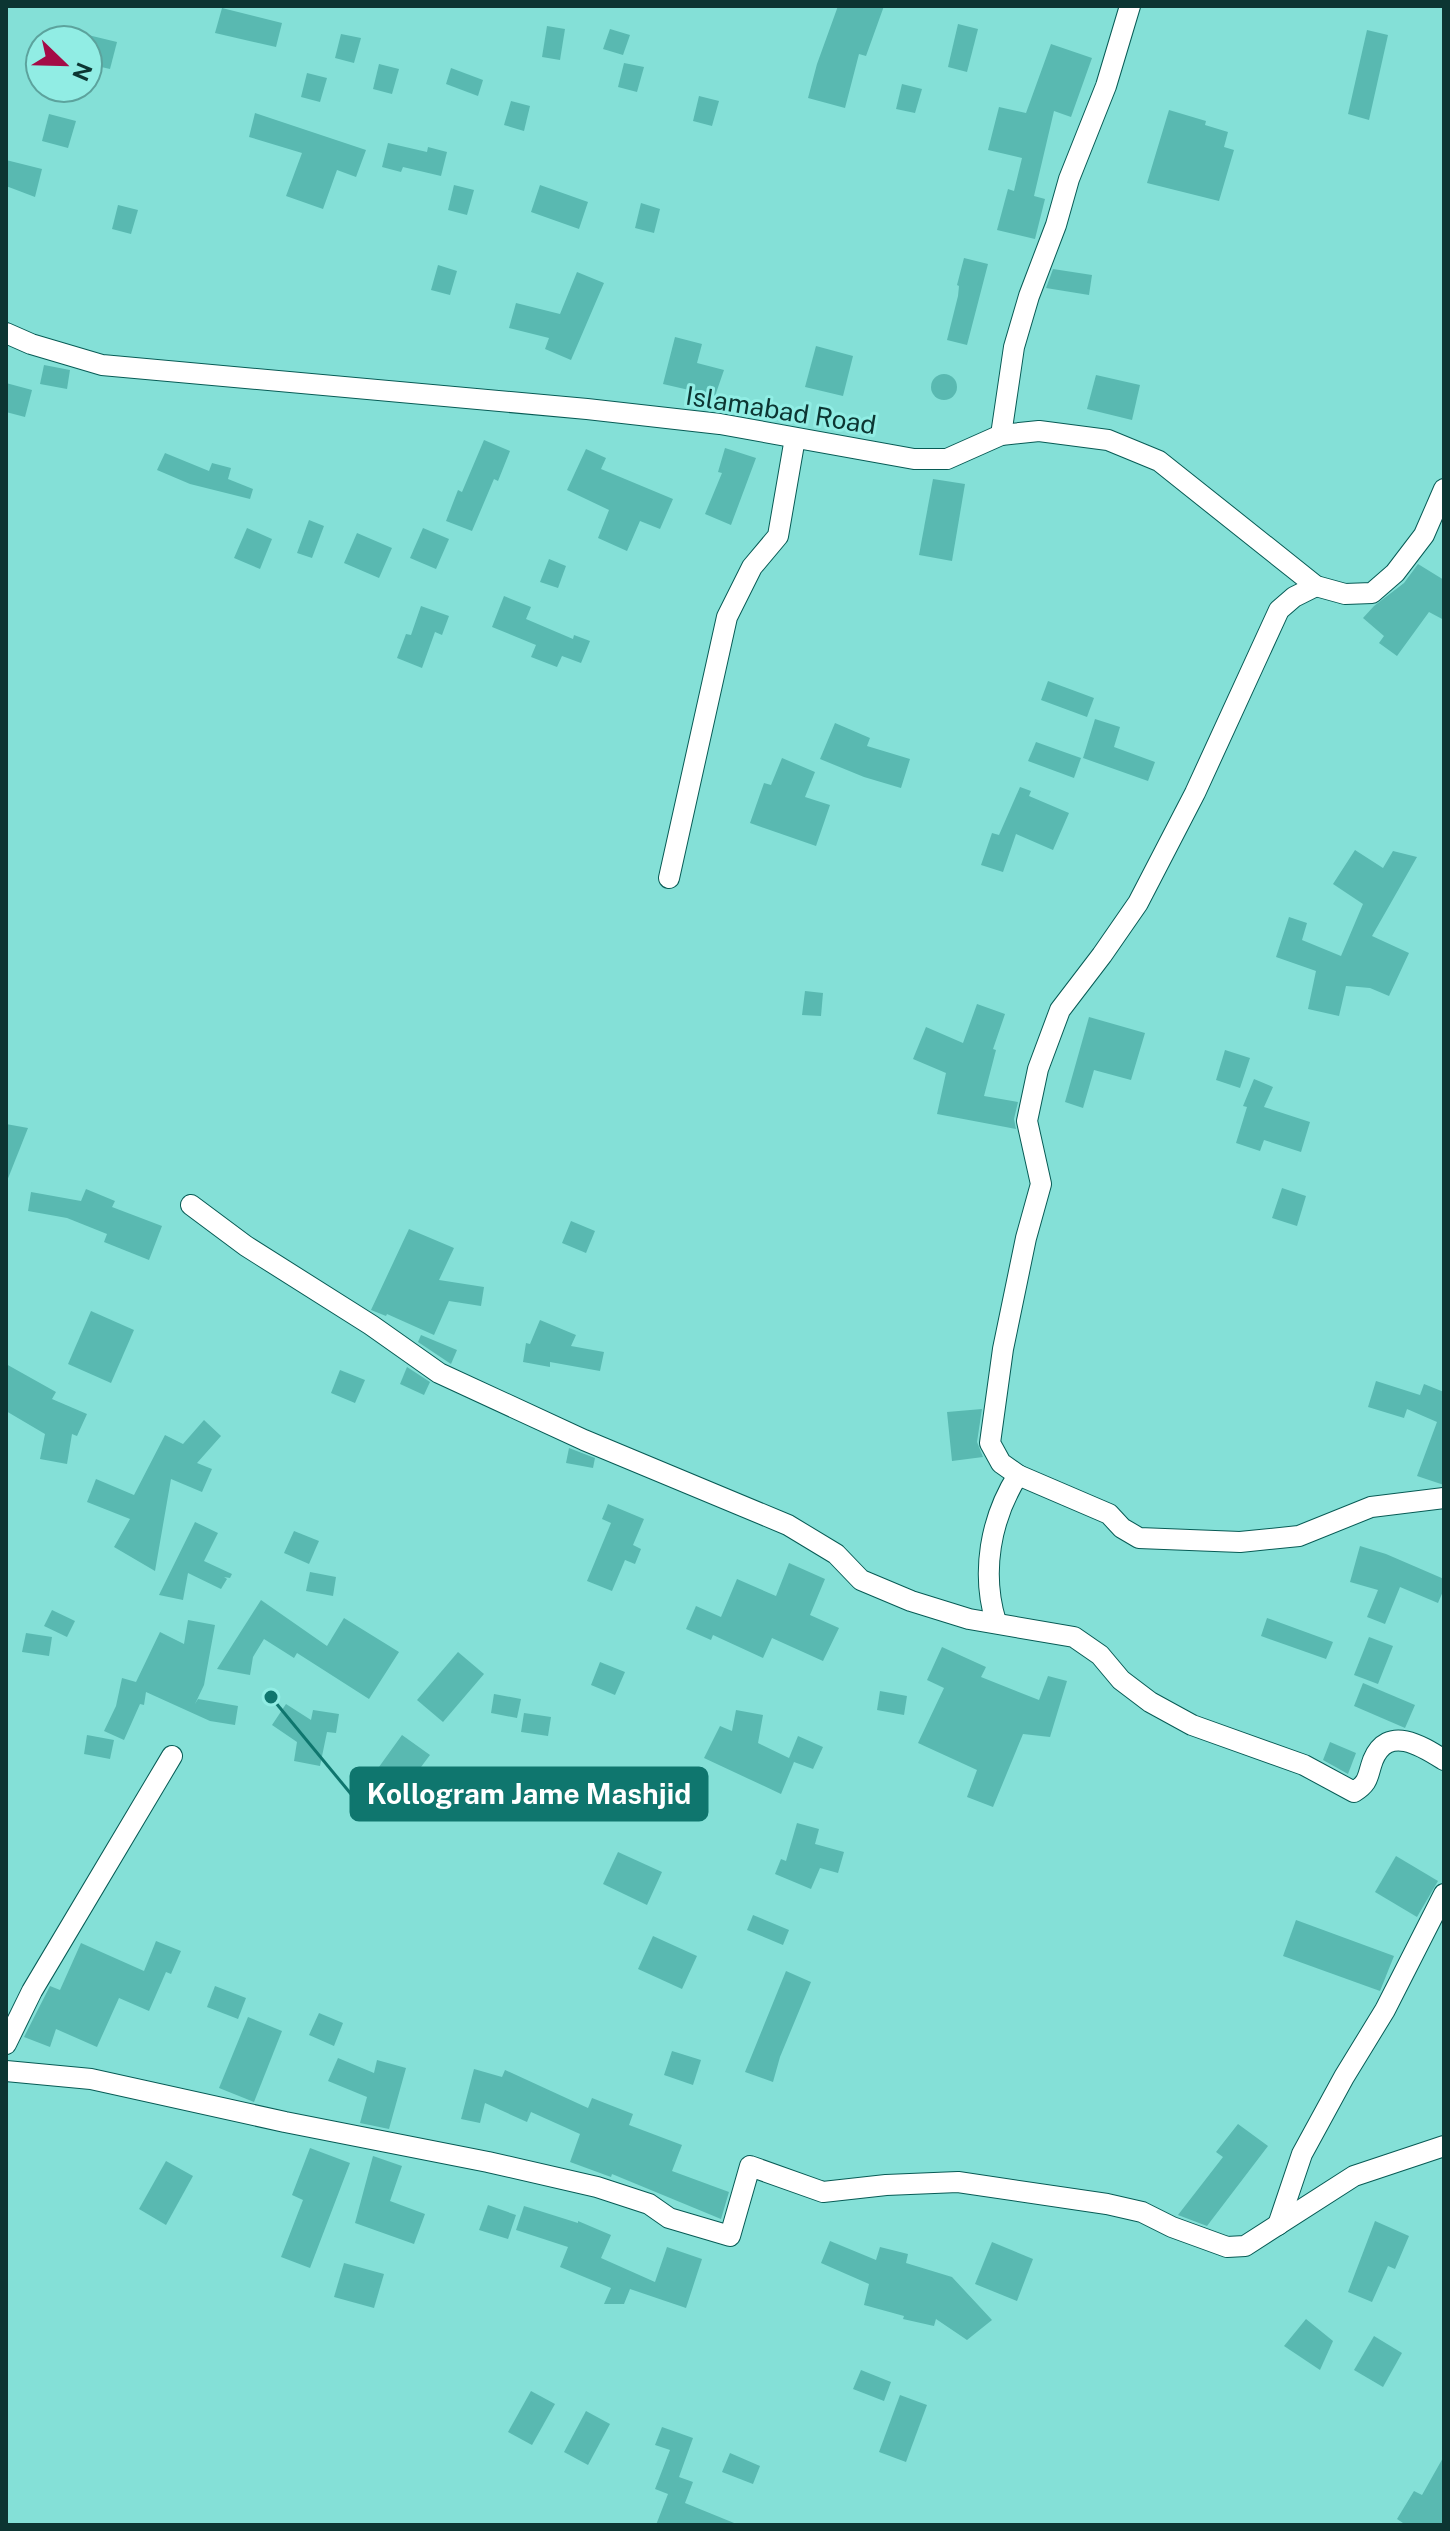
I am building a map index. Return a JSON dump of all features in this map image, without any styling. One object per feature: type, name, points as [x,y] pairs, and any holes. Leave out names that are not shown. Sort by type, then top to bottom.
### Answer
[{"type":"street","points":[[1001,435],[1014,347],[1029,296],[1056,225],[1069,179],[1106,86],[1130,6]]},
{"type":"street","name":"Islamabad Road","points":[[6,333],[31,344],[102,365],[720,424],[914,459],[947,459],[1001,435],[1039,431],[1108,440],[1159,461],[1316,586],[1345,594],[1372,593],[1395,573],[1424,535],[1444,489]]},
{"type":"street","points":[[669,878],[727,617],[752,567],[778,536],[795,438]]},
{"type":"street","points":[[1316,586],[1294,597],[1279,610],[1195,793],[1138,903],[1060,1010],[1038,1069],[1027,1121],[1041,1184],[1026,1238],[1006,1335],[990,1443],[1001,1463],[1018,1475],[1109,1514],[1122,1528],[1139,1538],[1240,1542],[1299,1536],[1371,1507],[1444,1498]]},
{"type":"street","points":[[191,1205],[246,1246],[371,1325],[439,1373],[584,1440],[788,1525],[836,1554],[861,1580],[911,1601],[969,1619],[1074,1637],[1100,1655],[1121,1680],[1160,1708],[1192,1725],[1304,1765],[1354,1792],[1366,1784],[1375,1756],[1384,1746],[1398,1740],[1419,1743],[1444,1760]]},
{"type":"street","points":[[996,1622],[988,1595],[992,1539],[1003,1499],[1018,1475]]},
{"type":"street","points":[[6,2044],[32,1991],[172,1756]]},
{"type":"street","points":[[1278,2225],[1302,2154],[1385,2010],[1444,1894]]},
{"type":"street","points":[[6,2071],[91,2079],[556,2177],[649,2204],[669,2218],[730,2236],[750,2166],[823,2192],[958,2182],[1107,2204],[1142,2212],[1172,2227],[1227,2247],[1245,2246],[1354,2176],[1444,2146]]},
{"type":"building","points":[[838,6],[884,6],[866,56],[859,54],[845,108],[808,98]]},
{"type":"building","points":[[222,8],[282,23],[276,47],[215,33]]},
{"type":"building","points":[[958,24],[978,29],[967,72],[948,67]]},
{"type":"building","points":[[547,26],[565,29],[560,60],[542,57]]},
{"type":"building","points":[[610,29],[630,35],[623,55],[603,49]]},
{"type":"building","points":[[1367,30],[1388,35],[1369,120],[1348,114]]},
{"type":"building","points":[[341,34],[361,38],[354,63],[335,58]]},
{"type":"building","points":[[104,39],[117,42],[110,69],[104,68]]},
{"type":"building","points":[[1051,44],[1092,58],[1071,117],[1054,111],[1034,196],[1045,199],[1035,239],[997,230],[1008,189],[1014,191],[1022,158],[988,150],[999,107],[1026,113]]},
{"type":"building","points":[[624,63],[644,67],[637,92],[618,87]]},
{"type":"building","points":[[379,64],[399,69],[392,94],[373,89]]},
{"type":"building","points":[[451,68],[483,80],[478,96],[446,84]]},
{"type":"building","points":[[307,73],[327,78],[320,102],[301,97]]},
{"type":"building","points":[[902,84],[922,89],[915,113],[896,109]]},
{"type":"building","points":[[699,96],[719,101],[712,126],[693,121]]},
{"type":"building","points":[[511,101],[530,106],[524,131],[504,125]]},
{"type":"building","points":[[1169,110],[1206,121],[1205,125],[1228,132],[1224,147],[1234,150],[1219,201],[1147,183]]},
{"type":"building","points":[[255,113],[366,150],[356,177],[337,170],[323,209],[286,196],[302,153],[249,137]]},
{"type":"building","points":[[49,114],[76,121],[68,148],[42,141]]},
{"type":"building","points":[[388,143],[427,152],[428,147],[447,152],[441,176],[403,167],[401,172],[382,167]]},
{"type":"building","points":[[6,160],[42,169],[35,197],[6,186]]},
{"type":"building","points":[[454,185],[474,190],[467,215],[448,210]]},
{"type":"building","points":[[540,185],[588,202],[579,229],[531,212]]},
{"type":"building","points":[[641,203],[660,209],[654,233],[635,228]]},
{"type":"building","points":[[118,205],[138,210],[131,234],[112,229]]},
{"type":"building","points":[[964,258],[988,264],[967,345],[947,340]]},
{"type":"building","points":[[438,265],[457,271],[450,295],[431,290]]},
{"type":"building","points":[[1053,269],[1092,275],[1089,295],[1046,288]]},
{"type":"building","points":[[577,272],[604,283],[571,360],[545,349],[549,338],[509,328],[516,303],[560,314]]},
{"type":"building","points":[[675,337],[702,344],[697,363],[724,370],[715,396],[663,384]]},
{"type":"building","points":[[816,346],[853,356],[843,396],[805,387]]},
{"type":"building","points":[[44,365],[70,370],[67,389],[40,384]]},
{"type":"building","points":[[944,374],[953,378],[957,387],[953,396],[944,400],[935,396],[931,387],[935,378]]},
{"type":"building","points":[[1096,375],[1140,385],[1132,420],[1087,409]]},
{"type":"building","points":[[6,383],[32,390],[25,417],[6,412]]},
{"type":"building","points":[[484,440],[510,451],[498,481],[494,479],[472,531],[446,521]]},
{"type":"building","points":[[725,448],[756,458],[731,525],[705,514],[722,473],[718,472]]},
{"type":"building","points":[[586,449],[606,458],[601,469],[673,499],[660,529],[640,521],[627,551],[598,538],[609,510],[567,490]]},
{"type":"building","points":[[165,453],[209,471],[212,463],[231,468],[228,479],[253,489],[250,499],[190,484],[157,470]]},
{"type":"building","points":[[933,479],[965,484],[952,561],[919,555]]},
{"type":"building","points":[[309,520],[324,526],[312,558],[297,553]]},
{"type":"building","points":[[247,528],[272,539],[260,569],[234,558]]},
{"type":"building","points":[[423,528],[449,539],[436,569],[410,558]]},
{"type":"building","points":[[357,533],[392,548],[379,578],[344,563]]},
{"type":"building","points":[[549,559],[566,566],[558,588],[540,582]]},
{"type":"building","points":[[1418,564],[1444,580],[1444,620],[1429,612],[1397,656],[1379,643],[1384,636],[1363,618],[1404,583]]},
{"type":"building","points":[[504,596],[531,607],[526,619],[573,639],[574,635],[590,641],[581,663],[562,656],[557,667],[531,657],[536,645],[492,627]]},
{"type":"building","points":[[421,606],[449,616],[442,635],[435,632],[422,668],[397,658],[406,634],[411,635]]},
{"type":"building","points":[[1048,681],[1094,698],[1087,717],[1041,700]]},
{"type":"building","points":[[1095,719],[1120,727],[1114,747],[1155,762],[1148,781],[1083,758]]},
{"type":"building","points":[[835,723],[870,738],[867,746],[910,759],[901,788],[820,759]]},
{"type":"building","points":[[1036,742],[1081,758],[1074,778],[1028,761]]},
{"type":"building","points":[[782,758],[815,772],[805,797],[830,805],[816,846],[750,823],[764,783],[771,785]]},
{"type":"building","points":[[1020,787],[1031,791],[1029,796],[1069,813],[1053,850],[1016,834],[1003,872],[981,865],[992,833],[999,835]]},
{"type":"building","points":[[1355,850],[1383,868],[1393,851],[1417,857],[1372,936],[1409,953],[1389,996],[1370,988],[1346,986],[1339,1016],[1308,1009],[1316,971],[1276,957],[1289,917],[1307,923],[1302,940],[1341,956],[1363,904],[1333,884]]},
{"type":"building","points":[[805,991],[823,993],[821,1016],[802,1015]]},
{"type":"building","points":[[977,1004],[1005,1014],[993,1049],[996,1050],[984,1096],[1018,1102],[1014,1119],[1016,1129],[937,1114],[946,1073],[913,1059],[926,1027],[963,1043]]},
{"type":"building","points":[[1089,1017],[1145,1033],[1131,1080],[1094,1070],[1083,1108],[1065,1102]]},
{"type":"building","points":[[1225,1050],[1250,1058],[1240,1088],[1216,1080]]},
{"type":"building","points":[[1254,1079],[1273,1087],[1264,1107],[1310,1122],[1301,1152],[1264,1140],[1260,1151],[1236,1143],[1247,1107],[1243,1106]]},
{"type":"building","points":[[6,1124],[28,1128],[7,1181],[6,1181]]},
{"type":"building","points":[[1282,1188],[1306,1196],[1297,1226],[1272,1218]]},
{"type":"building","points":[[86,1189],[115,1201],[112,1207],[162,1226],[149,1260],[104,1242],[107,1234],[67,1218],[28,1211],[31,1192],[81,1201]]},
{"type":"building","points":[[571,1221],[595,1231],[586,1253],[562,1243]]},
{"type":"building","points":[[409,1229],[454,1248],[439,1280],[484,1287],[481,1306],[449,1301],[434,1335],[371,1310]]},
{"type":"building","points":[[91,1311],[134,1330],[111,1383],[68,1364]]},
{"type":"building","points":[[540,1320],[576,1335],[571,1346],[604,1352],[600,1371],[550,1362],[550,1367],[523,1362],[526,1343],[530,1344]]},
{"type":"building","points":[[421,1335],[457,1350],[451,1364],[418,1342]]},
{"type":"building","points":[[6,1364],[56,1392],[52,1399],[87,1414],[77,1436],[72,1434],[67,1464],[40,1459],[45,1434],[6,1411]]},
{"type":"building","points":[[407,1367],[430,1382],[424,1395],[400,1384]]},
{"type":"building","points":[[340,1370],[365,1380],[355,1403],[331,1393]]},
{"type":"building","points":[[1376,1381],[1420,1395],[1424,1384],[1444,1392],[1444,1485],[1417,1476],[1437,1422],[1407,1409],[1404,1418],[1368,1407]]},
{"type":"building","points":[[982,1409],[977,1442],[983,1457],[952,1461],[947,1412]]},
{"type":"building","points":[[204,1420],[221,1436],[197,1463],[212,1469],[202,1492],[171,1479],[155,1571],[114,1547],[130,1519],[87,1502],[96,1479],[134,1495],[165,1435],[183,1444]]},
{"type":"building","points":[[569,1448],[595,1458],[593,1468],[566,1463]]},
{"type":"building","points":[[608,1504],[644,1519],[633,1545],[641,1549],[635,1564],[625,1560],[612,1591],[587,1581],[611,1523],[602,1519]]},
{"type":"building","points":[[195,1522],[218,1533],[204,1561],[232,1574],[230,1578],[224,1577],[227,1579],[221,1589],[188,1573],[183,1600],[159,1595]]},
{"type":"building","points":[[294,1531],[319,1541],[309,1564],[284,1553]]},
{"type":"building","points":[[1360,1546],[1444,1579],[1444,1589],[1438,1603],[1400,1587],[1385,1624],[1367,1617],[1378,1590],[1350,1582]]},
{"type":"building","points":[[789,1563],[825,1579],[810,1615],[839,1628],[823,1661],[772,1638],[763,1658],[713,1635],[711,1640],[686,1629],[696,1606],[721,1617],[737,1579],[776,1596]]},
{"type":"building","points":[[310,1572],[336,1577],[333,1596],[306,1591]]},
{"type":"building","points":[[261,1600],[327,1646],[344,1618],[399,1652],[369,1699],[297,1653],[294,1658],[264,1639],[253,1657],[250,1675],[217,1669]]},
{"type":"building","points":[[52,1610],[75,1621],[67,1637],[44,1626]]},
{"type":"building","points":[[1267,1618],[1333,1642],[1326,1659],[1261,1636]]},
{"type":"building","points":[[188,1620],[215,1625],[204,1685],[195,1704],[198,1699],[238,1706],[235,1725],[210,1721],[146,1692],[144,1705],[140,1704],[124,1740],[104,1731],[116,1706],[122,1678],[136,1682],[160,1632],[184,1644]]},
{"type":"building","points":[[26,1633],[52,1637],[49,1656],[22,1652]]},
{"type":"building","points":[[1369,1637],[1393,1646],[1378,1684],[1354,1675]]},
{"type":"building","points":[[942,1647],[986,1667],[981,1677],[1039,1700],[1048,1676],[1067,1681],[1050,1737],[1023,1734],[993,1807],[967,1797],[977,1770],[918,1743],[944,1688],[927,1680]]},
{"type":"building","points":[[458,1652],[484,1674],[443,1722],[417,1700]]},
{"type":"building","points":[[600,1662],[625,1672],[615,1695],[591,1685]]},
{"type":"building","points":[[1363,1683],[1415,1705],[1405,1728],[1354,1706]]},
{"type":"building","points":[[880,1691],[907,1696],[904,1715],[877,1710]]},
{"type":"building","points":[[494,1694],[521,1699],[517,1718],[491,1713]]},
{"type":"building","points":[[286,1704],[311,1720],[313,1710],[339,1714],[336,1733],[327,1732],[320,1766],[294,1761],[297,1742],[272,1725]]},
{"type":"building","points":[[736,1710],[763,1715],[758,1743],[789,1758],[798,1736],[823,1747],[813,1769],[794,1762],[781,1794],[704,1758],[720,1726],[732,1731]]},
{"type":"building","points":[[524,1713],[551,1717],[548,1736],[521,1732]]},
{"type":"building","points":[[87,1735],[114,1740],[110,1759],[84,1754]]},
{"type":"building","points":[[402,1735],[430,1755],[412,1779],[440,1785],[437,1804],[399,1797],[393,1805],[366,1785]]},
{"type":"building","points":[[1330,1742],[1356,1753],[1348,1774],[1323,1760]]},
{"type":"building","points":[[616,1768],[688,1784],[684,1803],[612,1787]]},
{"type":"building","points":[[797,1823],[819,1829],[815,1844],[844,1852],[838,1873],[820,1868],[811,1889],[775,1874],[781,1859],[786,1861]]},
{"type":"building","points":[[618,1852],[662,1872],[647,1905],[603,1884]]},
{"type":"building","points":[[1396,1856],[1438,1881],[1417,1917],[1375,1892]]},
{"type":"building","points":[[753,1915],[789,1930],[783,1945],[747,1930]]},
{"type":"building","points":[[1296,1920],[1394,1956],[1380,1991],[1283,1956]]},
{"type":"building","points":[[653,1936],[697,1956],[682,1989],[638,1969]]},
{"type":"building","points":[[156,1941],[181,1951],[171,1974],[166,1972],[149,2011],[119,1998],[97,2047],[56,2029],[50,2047],[24,2037],[50,1986],[60,1990],[81,1943],[144,1971]]},
{"type":"building","points":[[786,1971],[811,1982],[773,2082],[745,2072]]},
{"type":"building","points":[[215,1986],[246,1998],[238,2019],[207,2007]]},
{"type":"building","points":[[319,2013],[343,2023],[334,2046],[309,2035]]},
{"type":"building","points":[[248,2017],[282,2031],[254,2102],[219,2088]]},
{"type":"building","points":[[672,2051],[701,2060],[693,2085],[664,2075]]},
{"type":"building","points":[[338,2058],[374,2073],[377,2060],[406,2068],[389,2129],[360,2123],[367,2097],[328,2081]]},
{"type":"building","points":[[474,2069],[502,2077],[505,2070],[588,2108],[592,2098],[633,2114],[629,2125],[682,2145],[672,2171],[729,2192],[721,2219],[612,2174],[611,2177],[570,2162],[580,2134],[531,2112],[527,2122],[485,2103],[480,2123],[461,2119]]},
{"type":"building","points":[[1238,2124],[1268,2146],[1207,2226],[1178,2215],[1223,2157],[1216,2152]]},
{"type":"building","points":[[310,2148],[350,2163],[310,2268],[281,2257],[303,2200],[292,2195]]},
{"type":"building","points":[[373,2156],[402,2166],[390,2201],[425,2214],[414,2244],[355,2223]]},
{"type":"building","points":[[166,2161],[193,2176],[166,2225],[139,2209]]},
{"type":"building","points":[[488,2205],[516,2215],[508,2239],[479,2230]]},
{"type":"building","points":[[524,2206],[578,2221],[611,2235],[601,2258],[655,2282],[667,2247],[702,2259],[686,2308],[630,2289],[624,2304],[604,2304],[611,2288],[560,2267],[568,2247],[516,2230]]},
{"type":"building","points":[[1375,2221],[1409,2236],[1395,2269],[1388,2266],[1372,2302],[1348,2292]]},
{"type":"building","points":[[830,2241],[876,2260],[880,2247],[908,2254],[906,2263],[952,2277],[992,2320],[967,2340],[936,2319],[934,2326],[864,2305],[869,2284],[821,2263]]},
{"type":"building","points":[[992,2242],[1033,2259],[1017,2301],[975,2284]]},
{"type":"building","points":[[344,2263],[384,2274],[374,2308],[334,2297]]},
{"type":"building","points":[[1306,2319],[1333,2341],[1320,2370],[1284,2346]]},
{"type":"building","points":[[1374,2336],[1402,2353],[1383,2387],[1354,2370]]},
{"type":"building","points":[[861,2370],[891,2382],[884,2401],[853,2389]]},
{"type":"building","points":[[531,2391],[555,2404],[532,2445],[508,2432]]},
{"type":"building","points":[[900,2395],[927,2405],[906,2462],[879,2452]]},
{"type":"building","points":[[586,2411],[610,2424],[588,2465],[564,2452]]},
{"type":"building","points":[[662,2427],[693,2438],[679,2477],[693,2482],[685,2503],[739,2525],[656,2525],[668,2494],[655,2489],[670,2450],[655,2445]]},
{"type":"building","points":[[730,2453],[760,2466],[753,2484],[722,2472]]},
{"type":"building","points":[[1444,2456],[1444,2525],[1406,2525],[1397,2519],[1414,2491],[1422,2495]]},
{"type":"place","name":"Kollogram Jame Mashjid","points":[[271,1697]]}]
